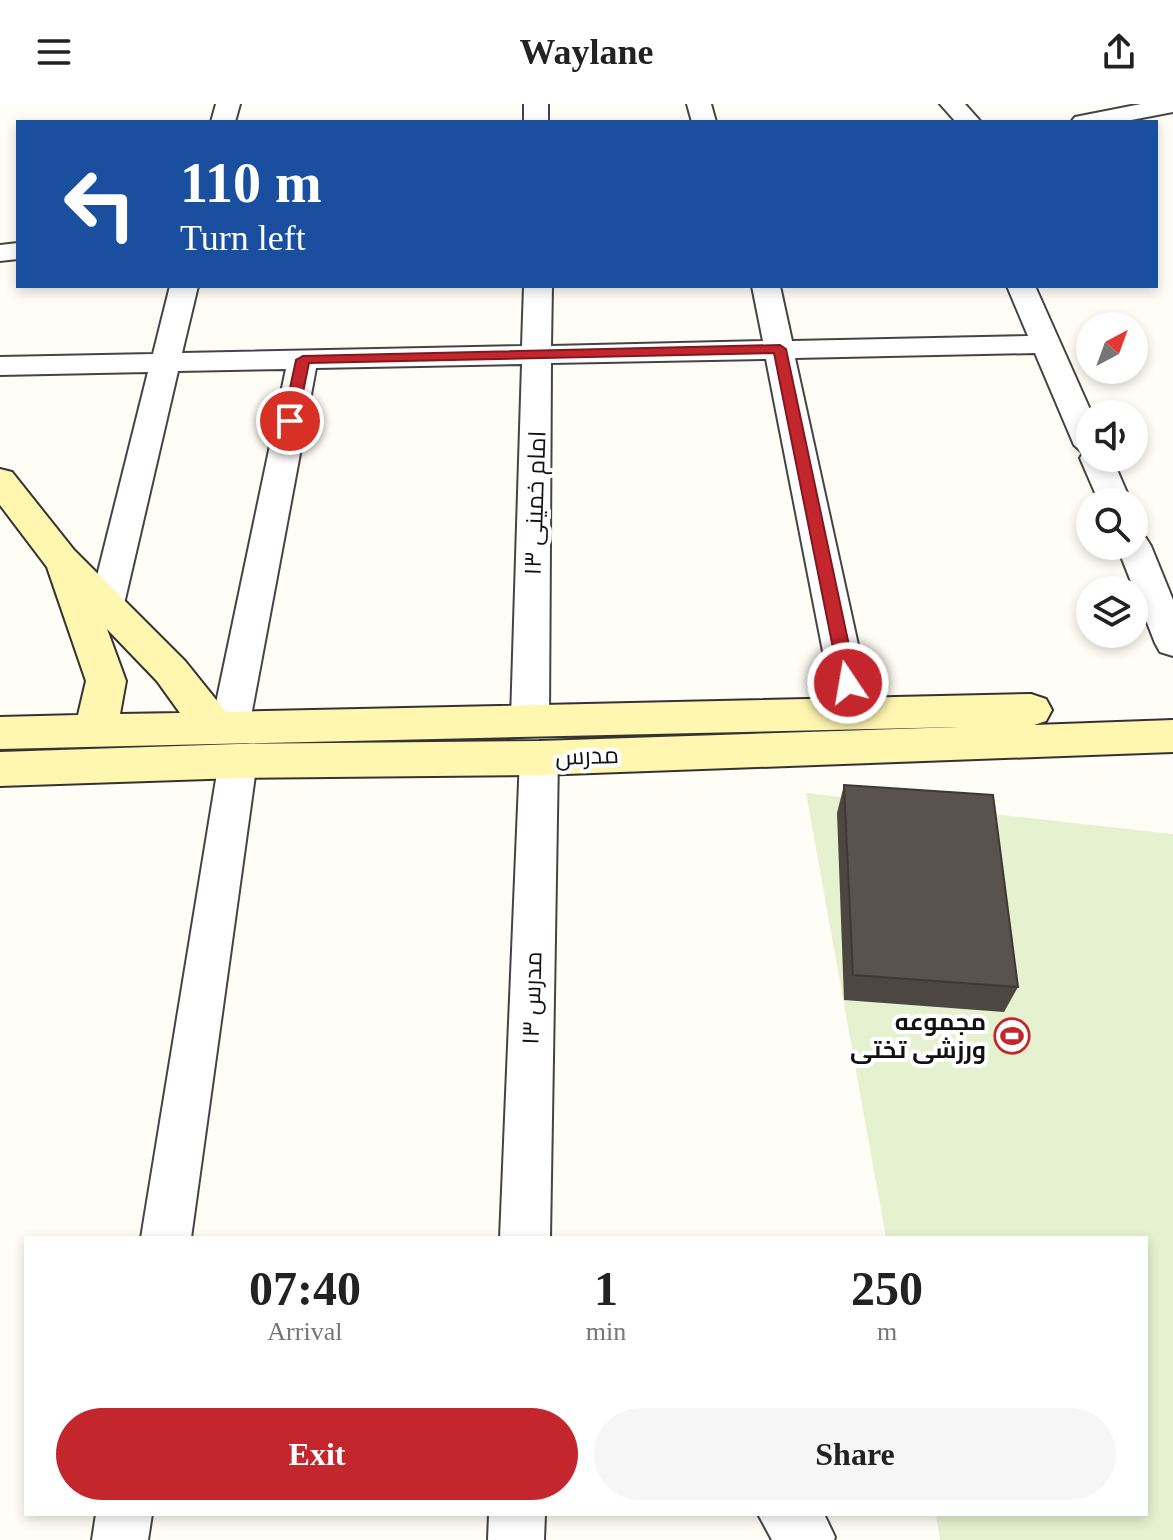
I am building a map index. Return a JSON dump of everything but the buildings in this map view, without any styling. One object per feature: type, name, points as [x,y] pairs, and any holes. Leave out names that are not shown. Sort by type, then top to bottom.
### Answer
[{"type":"main road","points":[[0,480],[61,559],[171,671],[227,738]]},
{"type":"main road","points":[[61,559],[106,681],[98,720],[92,730]]},
{"type":"main road","name":"مدرس","points":[[534,738],[854,713],[1173,708]]},
{"type":"main road","name":"مدرس","points":[[0,733],[92,730],[227,738],[1173,736]]},
{"type":"main road","name":"مدرس","points":[[0,769],[227,738]]},
{"type":"street","points":[[952,104],[967,120]]},
{"type":"street","points":[[1094,120],[1173,105]]},
{"type":"street","points":[[107,604],[184,288]]},
{"type":"street","name":"امام خمینی ۱۳","points":[[534,738],[538,288]]},
{"type":"street","points":[[766,288],[854,713]]},
{"type":"street","points":[[1022,288],[1076,413]]},
{"type":"street","points":[[0,366],[1046,344]]},
{"type":"street","points":[[166,1236],[227,738],[303,360]]},
{"type":"street","points":[[1140,560],[1173,643]]},
{"type":"street","name":"مدرس ۱۳","points":[[528,1236],[534,738]]},
{"type":"street","points":[[120,1540],[124,1516]]},
{"type":"street","points":[[516,1540],[517,1516]]},
{"type":"green space","name":"مجموعه ورزشی تختی","points":[[806,793],[1173,834],[1173,1540],[940,1540],[936,1516],[1148,1516],[1148,1236],[886,1236]]},
{"type":"place","name":"مجموعه ورزشی تختی","points":[[1012,1036]]},
{"type":"route","points":[[290,421],[303,360],[780,349],[848,683]]}]
